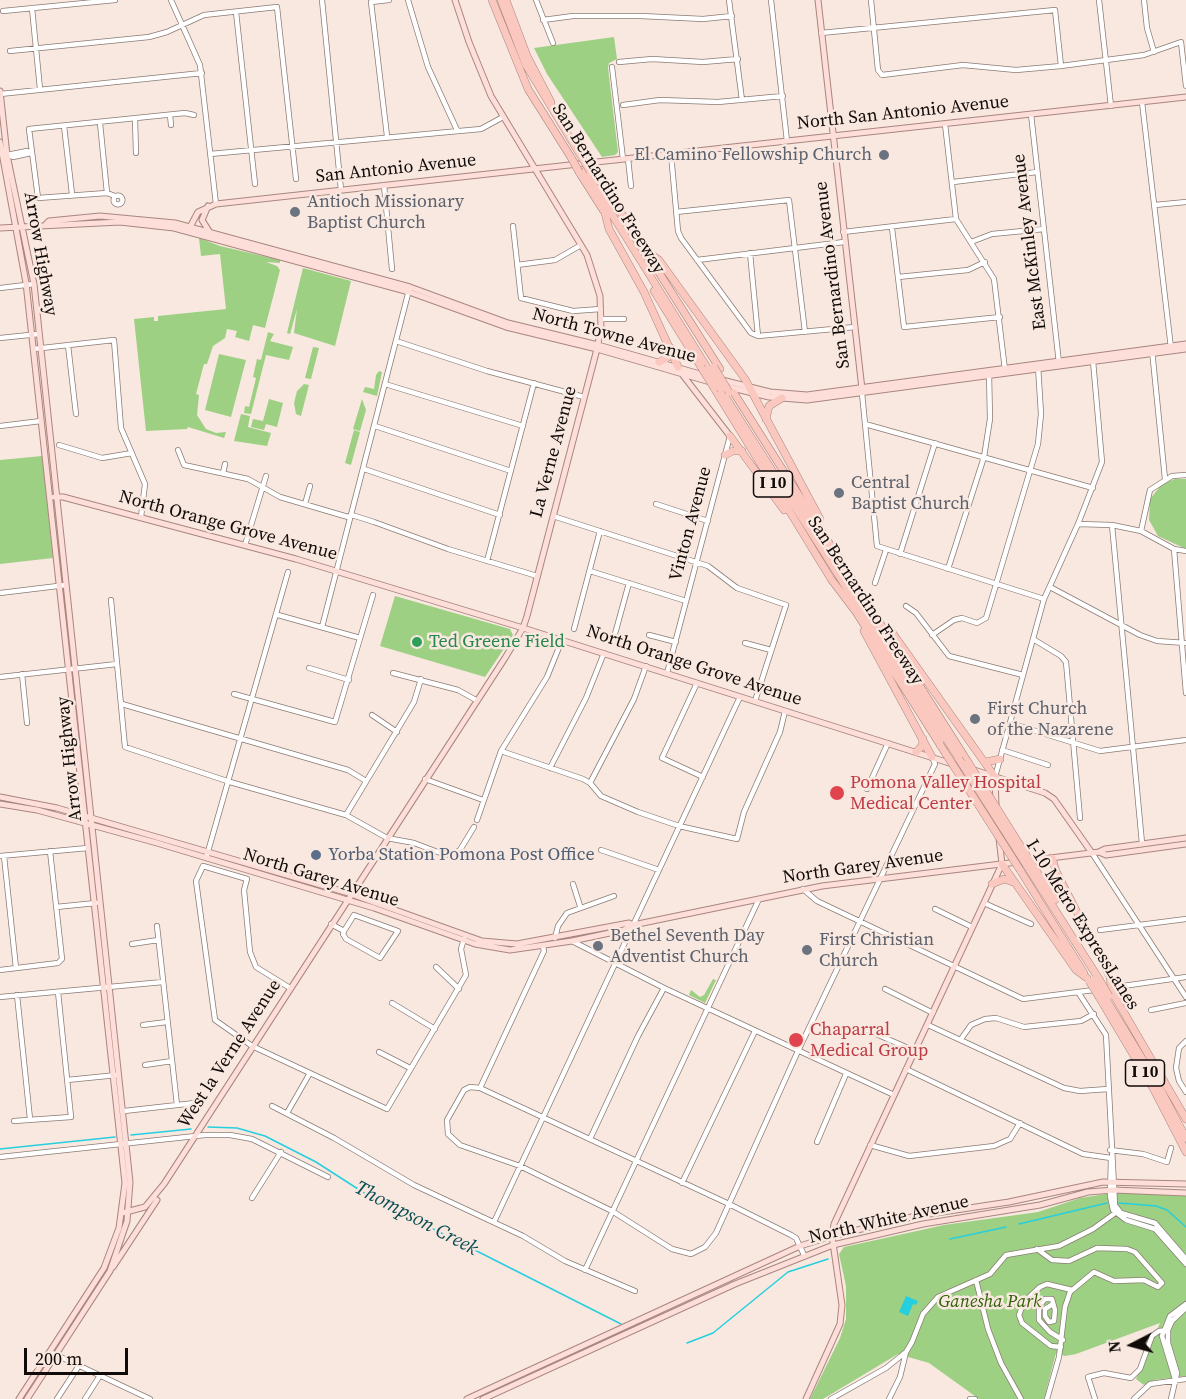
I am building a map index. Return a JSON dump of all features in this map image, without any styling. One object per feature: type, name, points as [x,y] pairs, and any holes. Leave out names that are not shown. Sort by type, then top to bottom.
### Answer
[{"type":"highway","name":"San Bernardino Freeway","points":[[494,0],[528,89],[645,250],[706,371],[725,391],[831,579],[856,612],[1036,896]]},
{"type":"highway","points":[[501,0],[526,64],[579,158]]},
{"type":"highway","name":"San Bernardino Freeway","points":[[506,0],[527,56],[587,171],[605,213],[706,371],[725,391],[859,586],[968,762],[1097,979],[1186,1119]]},
{"type":"highway","points":[[587,171],[706,371]]},
{"type":"highway","points":[[605,213],[609,229],[671,348],[680,370]]},
{"type":"highway","points":[[645,250],[659,260],[751,391],[847,569]]},
{"type":"highway","points":[[659,362],[668,358],[671,348]]},
{"type":"highway","points":[[725,391],[940,735],[940,745]]},
{"type":"highway","name":"I-10 Metro ExpressLanes","points":[[725,391],[959,759],[1032,869]]},
{"type":"highway","points":[[766,422],[766,410],[782,399]]},
{"type":"highway","points":[[730,436],[831,579]]},
{"type":"highway","points":[[725,455],[733,451],[742,452]]},
{"type":"highway","points":[[859,586],[995,777]]},
{"type":"highway","points":[[856,612],[866,636],[932,757]]},
{"type":"highway","points":[[916,752],[922,746],[923,739]]},
{"type":"highway","points":[[986,762],[1000,759]]},
{"type":"highway","points":[[1052,858],[1097,979],[1108,995]]},
{"type":"highway","points":[[1002,864],[1076,970],[1097,979]]},
{"type":"highway","points":[[992,884],[1006,879],[1015,884]]},
{"type":"highway","name":"I-10 Metro ExpressLanes","points":[[1036,896],[1043,900],[1097,979]]},
{"type":"highway","name":"San Bernardino Freeway","points":[[1108,995],[1186,1152]]},
{"type":"highway","name":"I-10 Metro ExpressLanes","points":[[1108,995],[1186,1130]]},
{"type":"highway","name":"I-10 Metro ExpressLanes","points":[[1108,995],[1186,1138]]},
{"type":"main road","name":"La Verne Avenue","points":[[348,897],[523,628],[597,347],[602,319],[595,274],[581,245],[502,117],[480,72],[455,0]]},
{"type":"main road","name":"San Bernardino Avenue","points":[[818,0],[862,391]]},
{"type":"main road","name":"Arrow Highway","points":[[0,93],[7,155],[49,420],[53,497]]},
{"type":"main road","name":"North San Antonio Avenue","points":[[625,159],[1186,97]]},
{"type":"main road","name":"Arrow Highway","points":[[0,142],[34,284],[35,334]]},
{"type":"main road","name":"San Antonio Avenue","points":[[208,205],[625,159]]},
{"type":"main road","points":[[189,229],[198,212],[208,205]]},
{"type":"main road","points":[[208,205],[201,220],[210,232]]},
{"type":"main road","name":"North Towne Avenue","points":[[0,228],[46,224],[50,227],[120,219],[156,219],[409,289]]},
{"type":"main road","name":"North Towne Avenue","points":[[189,229],[210,232],[409,289],[497,320],[680,370],[706,371],[751,391],[782,399],[807,400],[1005,370],[1152,351]]},
{"type":"main road","name":"North Towne Avenue","points":[[1059,363],[1094,361],[1186,344]]},
{"type":"main road","name":"North Towne Avenue","points":[[597,347],[659,362],[680,370]]},
{"type":"main road","name":"Arrow Highway","points":[[37,348],[41,421],[53,497],[107,987],[124,1111],[124,1144]]},
{"type":"main road","name":"North Towne Avenue","points":[[1171,348],[1186,349]]},
{"type":"main road","points":[[680,370],[730,436]]},
{"type":"main road","points":[[698,393],[706,371]]},
{"type":"main road","name":"North Towne Avenue","points":[[751,391],[790,395],[862,391]]},
{"type":"main road","points":[[41,421],[49,420]]},
{"type":"main road","name":"North Orange Grove Avenue","points":[[53,497],[245,544],[646,666],[1045,793],[1054,799],[1092,853]]},
{"type":"main road","points":[[806,1399],[840,1324],[842,1305],[832,1236],[834,1224],[1002,864],[995,777]]},
{"type":"main road","name":"North Garey Avenue","points":[[0,797],[49,806],[139,838],[263,868],[497,949],[543,947],[624,930],[633,925],[803,889],[1092,853],[1142,843],[1186,838]]},
{"type":"main road","name":"North Garey Avenue","points":[[0,804],[163,838],[254,872],[348,897]]},
{"type":"main road","name":"Arrow Highway","points":[[89,821],[88,848],[98,903]]},
{"type":"main road","points":[[139,838],[157,841],[163,838]]},
{"type":"main road","name":"North Garey Avenue","points":[[1099,852],[1106,855],[1186,844]]},
{"type":"main road","points":[[167,846],[185,845]]},
{"type":"main road","points":[[254,872],[263,868]]},
{"type":"main road","name":"West la Verne Avenue","points":[[125,1213],[140,1210],[150,1204],[348,897]]},
{"type":"main road","name":"North Garey Avenue","points":[[464,939],[518,944],[629,923],[633,925]]},
{"type":"main road","points":[[530,949],[555,943],[555,938]]},
{"type":"main road","name":"Arrow Highway","points":[[27,1399],[52,1354],[110,1271],[122,1241],[130,1182],[112,1076],[107,987]]},
{"type":"main road","name":"North White Avenue","points":[[467,1399],[800,1246],[832,1236],[916,1216],[1009,1202],[1112,1182],[1186,1184]]},
{"type":"main road","points":[[110,1271],[120,1261],[164,1189],[164,1184]]},
{"type":"main road","name":"North White Avenue","points":[[483,1399],[804,1255],[833,1245],[923,1224],[1040,1205],[1088,1192],[1112,1190],[1186,1193]]},
{"type":"main road","points":[[19,1399],[52,1354],[104,1268],[125,1213]]},
{"type":"street","points":[[3,10],[115,0]]},
{"type":"street","points":[[171,0],[193,44],[202,73],[216,204]]},
{"type":"street","points":[[322,0],[340,190]]},
{"type":"street","points":[[387,136],[371,2],[389,0]]},
{"type":"street","points":[[408,0],[428,67],[457,130]]},
{"type":"street","points":[[536,0],[553,43]]},
{"type":"street","points":[[729,0],[742,100]]},
{"type":"street","points":[[771,0],[787,141]]},
{"type":"street","points":[[871,0],[878,70],[882,75],[963,66],[1016,70],[1061,66],[1154,52],[1181,42],[1186,86]]},
{"type":"street","points":[[1099,0],[1111,106]]},
{"type":"street","points":[[1144,0],[1147,28],[1154,52]]},
{"type":"street","points":[[10,51],[149,37],[204,15],[277,7],[296,179]]},
{"type":"street","points":[[32,8],[40,89]]},
{"type":"street","points":[[821,33],[1055,10],[1061,66]]},
{"type":"street","points":[[236,12],[255,184]]},
{"type":"street","points":[[543,20],[641,16],[703,19],[732,15]]},
{"type":"street","points":[[619,62],[638,59],[703,62],[738,59]]},
{"type":"street","points":[[612,67],[631,186]]},
{"type":"street","points":[[0,93],[202,73]]},
{"type":"street","points":[[623,105],[660,100],[742,100],[783,96]]},
{"type":"street","points":[[1142,102],[1171,348]]},
{"type":"street","name":"East McKinley Avenue","points":[[1031,114],[1059,363]]},
{"type":"street","points":[[120,219],[119,204],[114,202],[115,196],[106,193],[38,198],[29,129],[170,115],[194,115]]},
{"type":"street","points":[[170,115],[171,125]]},
{"type":"street","points":[[210,154],[481,129],[502,117]]},
{"type":"street","points":[[135,119],[136,153]]},
{"type":"street","points":[[100,123],[106,193]]},
{"type":"street","points":[[945,124],[956,219],[985,261],[994,279],[1005,370]]},
{"type":"street","points":[[64,126],[72,194]]},
{"type":"street","points":[[7,155],[27,151],[31,153]]},
{"type":"street","points":[[671,154],[676,212],[681,238],[747,328],[758,336],[855,327]]},
{"type":"street","points":[[953,183],[1037,172]]},
{"type":"street","points":[[384,185],[392,269]]},
{"type":"street","points":[[676,212],[789,200],[806,332]]},
{"type":"street","points":[[1155,205],[1186,202]]},
{"type":"street","points":[[843,232],[956,219]]},
{"type":"street","points":[[513,226],[521,298],[573,310],[602,309]]},
{"type":"street","points":[[892,228],[904,327],[999,317]]},
{"type":"street","points":[[971,242],[992,234],[1044,229]]},
{"type":"street","points":[[697,260],[844,242]]},
{"type":"street","points":[[517,265],[555,260],[581,245]]},
{"type":"street","points":[[750,254],[758,336]]},
{"type":"street","points":[[898,277],[968,270],[985,261]]},
{"type":"street","points":[[0,288],[34,284]]},
{"type":"street","points":[[322,627],[409,289]]},
{"type":"street","points":[[602,319],[624,319]]},
{"type":"street","points":[[0,338],[35,334]]},
{"type":"street","points":[[37,348],[114,340],[121,404],[120,422],[145,484],[141,517]]},
{"type":"street","points":[[396,341],[584,397]]},
{"type":"street","points":[[68,345],[76,414]]},
{"type":"street","points":[[1152,351],[1165,479]]},
{"type":"street","points":[[995,777],[1044,599],[1078,524],[1102,462],[1103,448],[1094,361]]},
{"type":"street","points":[[932,635],[954,620],[962,618],[983,622],[1032,470],[1041,414],[1038,366]]},
{"type":"street","points":[[948,568],[984,457],[990,419],[989,373]]},
{"type":"street","points":[[487,561],[534,383]]},
{"type":"street","points":[[385,384],[523,426]]},
{"type":"street","name":"San Bernardino Avenue","points":[[862,391],[877,546],[886,550]]},
{"type":"street","points":[[0,426],[41,421]]},
{"type":"street","points":[[865,424],[1093,488]]},
{"type":"street","points":[[375,426],[511,471]]},
{"type":"street","name":"Vinton Avenue","points":[[668,673],[730,436]]},
{"type":"street","points":[[900,554],[935,443]]},
{"type":"street","points":[[59,445],[97,458],[116,458],[132,453]]},
{"type":"street","points":[[178,450],[184,465],[248,479],[274,494],[348,517],[352,515],[537,576]]},
{"type":"street","points":[[223,473],[225,464]]},
{"type":"street","points":[[364,469],[500,515]]},
{"type":"street","points":[[1142,531],[1146,522],[1147,495],[1155,485],[1165,479],[1186,475]]},
{"type":"street","points":[[245,544],[266,476]]},
{"type":"street","points":[[305,504],[310,486]]},
{"type":"street","points":[[656,504],[708,521]]},
{"type":"street","points":[[553,516],[697,562],[714,569],[743,591],[786,605],[754,701]]},
{"type":"street","points":[[1078,524],[1112,525],[1142,531],[1174,549],[1186,552]]},
{"type":"street","points":[[1112,525],[1142,843]]},
{"type":"street","points":[[574,628],[600,531]]},
{"type":"street","points":[[1174,549],[1184,644],[1186,693]]},
{"type":"street","points":[[875,583],[886,550],[1044,599]]},
{"type":"street","points":[[590,571],[686,601]]},
{"type":"street","points":[[207,855],[278,615],[288,572]]},
{"type":"street","points":[[613,641],[629,583]]},
{"type":"street","points":[[0,593],[63,586]]},
{"type":"street","points":[[1050,587],[1157,641],[1184,644]]},
{"type":"street","points":[[234,694],[335,722],[373,595]]},
{"type":"street","points":[[111,600],[125,747],[230,782],[346,815],[387,838],[451,855],[460,850],[474,827]]},
{"type":"street","points":[[906,606],[916,613],[949,656],[1023,675]]},
{"type":"street","points":[[278,615],[360,638]]},
{"type":"street","points":[[649,635],[676,642]]},
{"type":"street","points":[[1033,639],[1061,656],[1066,662],[1080,818]]},
{"type":"street","points":[[477,820],[501,751],[547,677],[562,640]]},
{"type":"street","points":[[745,643],[771,650]]},
{"type":"street","points":[[550,768],[586,698],[604,653]]},
{"type":"street","points":[[0,677],[117,664]]},
{"type":"street","points":[[590,783],[626,717],[646,666]]},
{"type":"street","points":[[309,668],[349,680]]},
{"type":"street","points":[[393,673],[458,690],[477,700]]},
{"type":"street","points":[[22,675],[27,723]]},
{"type":"street","points":[[346,815],[414,702],[421,679]]},
{"type":"street","points":[[697,682],[662,758],[703,777]]},
{"type":"street","points":[[494,1222],[741,697]]},
{"type":"street","points":[[122,704],[348,770],[366,780]]},
{"type":"street","points":[[501,751],[590,783],[597,793],[610,801],[679,826],[737,839],[744,812],[780,732],[785,711]]},
{"type":"street","points":[[372,715],[397,732]]},
{"type":"street","points":[[1010,723],[1100,750],[1186,740]]},
{"type":"street","points":[[867,789],[888,743]]},
{"type":"street","points":[[1002,750],[1048,765]]},
{"type":"street","points":[[804,1255],[791,1235],[729,1204],[480,1088],[470,1087],[459,1096],[447,1120],[448,1134],[460,1145],[520,1166],[612,1211],[672,1250],[691,1254],[705,1247],[711,1242],[729,1204],[798,1051],[882,879],[935,764],[932,757]]},
{"type":"street","points":[[425,779],[483,800]]},
{"type":"street","points":[[16,968],[2,856],[88,848]]},
{"type":"street","points":[[601,850],[659,870]]},
{"type":"street","points":[[0,970],[60,961],[57,907],[50,851]]},
{"type":"street","points":[[1092,853],[1186,997]]},
{"type":"street","points":[[290,988],[256,967],[250,952],[244,890],[247,879],[203,866],[196,881],[215,1020],[252,1046],[387,1109],[466,975],[461,949],[464,939]]},
{"type":"street","points":[[573,884],[580,906]]},
{"type":"street","points":[[803,889],[812,898],[861,923],[1023,999],[1186,976]]},
{"type":"street","points":[[555,938],[562,919],[580,906],[614,896]]},
{"type":"street","points":[[585,1270],[759,899]]},
{"type":"street","points":[[57,907],[98,903]]},
{"type":"street","points":[[984,903],[1031,924]]},
{"type":"street","points":[[935,909],[972,927]]},
{"type":"street","points":[[354,915],[398,931],[380,958],[346,939],[344,931],[354,915]]},
{"type":"street","points":[[1100,930],[1186,919]]},
{"type":"street","points":[[331,924],[344,931]]},
{"type":"street","points":[[157,926],[177,1105]]},
{"type":"street","points":[[132,944],[158,940]]},
{"type":"street","points":[[572,941],[664,988],[894,1095]]},
{"type":"street","points":[[480,1088],[544,951],[543,947]]},
{"type":"street","points":[[435,967],[459,989]]},
{"type":"street","points":[[0,997],[163,982]]},
{"type":"street","points":[[590,1139],[638,1036],[664,988]]},
{"type":"street","points":[[885,990],[933,1013]]},
{"type":"street","points":[[14,1121],[71,1117],[58,992]]},
{"type":"street","points":[[1078,992],[1106,1035],[1112,1190],[1111,1203],[1104,1223]]},
{"type":"street","points":[[17,996],[30,1119]]},
{"type":"street","points":[[392,1003],[435,1029]]},
{"type":"street","points":[[1151,1010],[1186,1003]]},
{"type":"street","points":[[961,1039],[971,1025],[985,1019],[996,1018],[1024,1027],[1081,1022],[1094,1014]]},
{"type":"street","points":[[142,1025],[167,1022]]},
{"type":"street","points":[[928,1025],[1064,1088],[1080,1091],[1108,1089]]},
{"type":"street","points":[[867,1030],[915,1051]]},
{"type":"street","points":[[682,1183],[755,1031]]},
{"type":"street","points":[[1186,1041],[1181,1044],[1177,1053],[1179,1081],[1186,1092]]},
{"type":"street","points":[[379,1052],[410,1068]]},
{"type":"street","points":[[145,1065],[172,1061]]},
{"type":"street","points":[[906,1069],[1083,1154],[1111,1158]]},
{"type":"street","points":[[287,1113],[310,1073]]},
{"type":"street","points":[[817,1142],[846,1074]]},
{"type":"street","points":[[67,1080],[119,1075]]},
{"type":"street","points":[[124,1111],[195,1103]]},
{"type":"street","points":[[272,1106],[414,1185],[494,1222],[585,1270],[635,1291]]},
{"type":"street","points":[[870,1145],[909,1156],[994,1146],[1010,1139],[1020,1123]]},
{"type":"street","points":[[0,1157],[222,1134],[246,1137],[281,1152],[328,1177]]},
{"type":"street","points":[[1110,1150],[1143,1154],[1167,1162],[1171,1148]]},
{"type":"street","points":[[252,1198],[281,1152]]},
{"type":"street","points":[[1112,1190],[1116,1212]]},
{"type":"street","points":[[1111,1203],[1116,1212],[1126,1220],[1152,1227],[1186,1264]]},
{"type":"street","points":[[890,1399],[900,1377],[906,1352],[923,1314],[931,1303],[990,1274],[1006,1255],[1037,1250],[1074,1239],[1104,1223],[1116,1212]]},
{"type":"street","points":[[1116,1212],[1155,1223],[1186,1258]]},
{"type":"street","points":[[1037,1250],[1052,1260],[1069,1261],[1097,1248],[1127,1249],[1135,1252],[1162,1283],[1158,1287],[1144,1280],[1114,1281],[1094,1272],[1072,1290],[1065,1307],[1061,1347],[1047,1399]]},
{"type":"street","points":[[104,1268],[110,1271]]},
{"type":"street","points":[[976,1280],[988,1329],[1001,1363],[1021,1399]]},
{"type":"street","points":[[1061,1347],[1051,1346],[1022,1323],[1019,1316],[1024,1302],[1040,1287],[1047,1284],[1072,1290]]},
{"type":"street","points":[[1053,1304],[1052,1299],[1045,1299],[1039,1306],[1039,1320],[1050,1332],[1062,1340]]},
{"type":"street","points":[[1171,1399],[1177,1373],[1165,1332],[1170,1320],[1186,1304]]},
{"type":"street","points":[[1170,1320],[1186,1308]]},
{"type":"street","points":[[1095,1399],[1088,1377],[1104,1373],[1131,1378],[1140,1369],[1152,1336],[1165,1332]]},
{"type":"street","points":[[831,1399],[886,1368],[906,1352]]},
{"type":"street","points":[[52,1354],[150,1399]]},
{"type":"street","points":[[57,1399],[78,1367]]},
{"type":"street","points":[[85,1399],[99,1377]]},
{"type":"street","points":[[1134,1399],[1150,1384],[1186,1379]]},
{"type":"street","points":[[970,1399],[975,1399]]},
{"type":"green space","points":[[614,37],[617,59],[609,63],[608,68],[618,152],[615,155],[602,157],[547,74],[534,48]]},
{"type":"green space","points":[[199,238],[220,246],[280,260],[280,263],[266,262],[277,266],[280,270],[265,328],[253,325],[249,341],[235,337],[237,331],[227,329],[225,338],[213,346],[207,364],[204,364],[196,394],[199,395],[197,415],[206,429],[216,433],[226,432],[224,438],[188,427],[187,429],[146,431],[134,319],[154,317],[154,321],[158,321],[158,316],[226,309],[220,254],[201,256]]},
{"type":"green space","points":[[303,268],[351,281],[335,346],[294,333],[297,309],[290,334],[287,333]]},
{"type":"green space","points":[[268,332],[274,334],[270,341],[293,347],[289,360],[266,355],[251,414],[244,413],[245,406],[249,407],[256,378],[253,377],[257,359],[261,360]]},
{"type":"green space","points":[[313,347],[319,348],[311,379],[305,378]]},
{"type":"green space","points":[[219,354],[246,360],[231,417],[205,410]]},
{"type":"green space","points":[[379,371],[382,372],[377,396],[363,392],[365,387],[374,389],[376,375]]},
{"type":"green space","points":[[304,384],[309,385],[301,416],[296,414],[294,403],[297,391]]},
{"type":"green space","points":[[269,399],[283,403],[277,427],[266,424],[264,430],[251,427],[253,419],[263,421]]},
{"type":"green space","points":[[362,399],[366,410],[360,431],[353,429]]},
{"type":"green space","points":[[241,414],[250,416],[248,427],[271,433],[267,446],[234,441]]},
{"type":"green space","points":[[354,430],[360,432],[351,465],[345,463]]},
{"type":"green space","points":[[42,456],[53,558],[0,564],[0,460]]},
{"type":"green space","points":[[1175,479],[1186,479],[1186,549],[1158,536],[1149,520],[1150,499],[1162,484]]},
{"type":"green space","points":[[395,596],[510,629],[513,635],[485,677],[380,646]]},
{"type":"green space","points":[[713,979],[716,980],[705,1003],[689,995],[691,990],[700,997],[704,995]]},
{"type":"green space","name":"Ganesha Park","points":[[1119,1192],[1186,1196],[1186,1376],[1155,1380],[1144,1385],[1136,1379],[1160,1323],[1076,1354],[1065,1356],[1056,1353],[1044,1399],[979,1399],[929,1363],[898,1354],[823,1399],[810,1399],[840,1338],[846,1319],[846,1286],[839,1254],[844,1247],[944,1225],[1038,1212],[1080,1198]]},
{"type":"water","points":[[906,1296],[918,1301],[916,1305],[913,1304],[908,1316],[899,1312]]},
{"type":"waterway","name":"Thompson Creek","points":[[208,1127],[237,1128],[265,1136],[316,1162],[372,1198],[621,1324]]},
{"type":"waterway","name":"Thompson Creek","points":[[131,1135],[191,1129]]},
{"type":"waterway","name":"Thompson Creek","points":[[0,1149],[115,1137]]},
{"type":"waterway","name":"Thompson Creek","points":[[1019,1224],[1107,1203]]},
{"type":"waterway","name":"Thompson Creek","points":[[1119,1203],[1156,1206],[1167,1210],[1186,1227]]},
{"type":"waterway","name":"Thompson Creek","points":[[950,1239],[1006,1227]]},
{"type":"waterway","name":"Thompson Creek","points":[[687,1343],[713,1333],[788,1272],[828,1259]]},
{"type":"place","name":"El Camino Fellowship Church","points":[[884,155]]},
{"type":"place","name":"Antioch Missionary Baptist Church","points":[[295,212]]},
{"type":"place","name":"Central Baptist Church","points":[[839,493]]},
{"type":"place","name":"Ted Greene Field","points":[[417,642]]},
{"type":"place","name":"First Church of the Nazarene","points":[[975,719]]},
{"type":"place","name":"Pomona Valley Hospital Medical Center","points":[[837,793]]},
{"type":"place","name":"Yorba Station Pomona Post Office","points":[[316,855]]},
{"type":"place","name":"Bethel Seventh Day Adventist Church","points":[[598,946]]},
{"type":"place","name":"First Christian Church","points":[[807,950]]},
{"type":"place","name":"Chaparral Medical Group","points":[[796,1040]]}]
